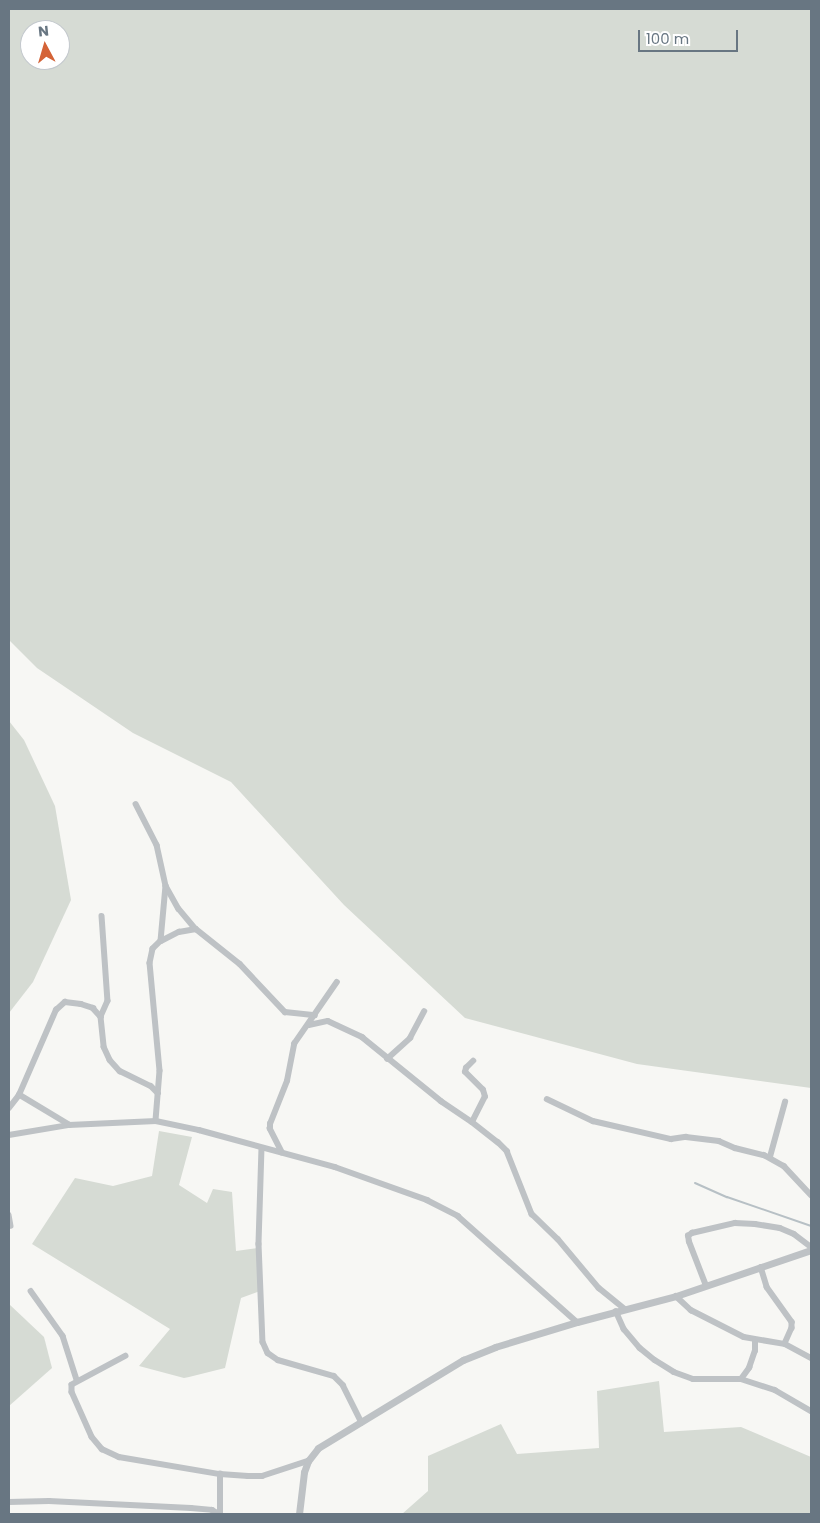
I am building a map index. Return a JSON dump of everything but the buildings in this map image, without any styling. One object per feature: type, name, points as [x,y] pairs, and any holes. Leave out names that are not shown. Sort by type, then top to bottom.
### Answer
[{"type":"street","points":[[136,804],[158,845],[166,886],[161,940]]},
{"type":"street","points":[[166,886],[179,909],[196,929],[240,964],[285,1012],[315,1015]]},
{"type":"street","points":[[102,916],[108,1001],[101,1017],[104,1047],[110,1060],[120,1070],[151,1086],[158,1093]]},
{"type":"street","points":[[156,1121],[160,1071],[150,963],[152,949],[161,940],[179,932],[196,929]]},
{"type":"street","points":[[282,1153],[270,1129],[270,1124],[287,1081],[294,1044],[337,982]]},
{"type":"street","points":[[9,1108],[14,1098],[19,1094],[56,1010],[65,1002],[81,1004],[93,1008],[101,1017]]},
{"type":"street","points":[[388,1059],[410,1038],[424,1012]]},
{"type":"street","points":[[308,1025],[322,1021],[332,1022],[362,1038],[441,1102],[472,1122],[507,1151],[532,1214],[558,1239],[599,1288],[625,1309]]},
{"type":"street","points":[[472,1122],[485,1097],[483,1090],[465,1072],[466,1068],[473,1061]]},
{"type":"street","points":[[19,1094],[69,1125]]},
{"type":"street","points":[[547,1099],[593,1121],[671,1139],[686,1137],[719,1141],[734,1148],[770,1157],[784,1166],[811,1195]]},
{"type":"street","points":[[770,1157],[785,1102]]},
{"type":"street","points":[[9,1135],[69,1125],[156,1121],[199,1130],[335,1167],[390,1185],[447,1209],[468,1223],[577,1322]]},
{"type":"street","points":[[262,1148],[259,1244],[263,1342],[268,1353],[278,1360],[334,1376],[343,1384],[362,1423]]},
{"type":"street","points":[[9,1215],[11,1226]]},
{"type":"street","points":[[298,1514],[304,1472],[308,1461],[318,1448],[362,1423],[462,1360],[495,1347],[577,1322],[676,1296],[706,1286],[761,1267],[811,1249],[794,1234],[771,1226],[735,1223],[692,1233],[688,1236],[688,1242],[706,1286]]},
{"type":"street","points":[[761,1267],[767,1287],[792,1322],[792,1328],[785,1344]]},
{"type":"street","points":[[31,1291],[63,1336],[77,1380]]},
{"type":"street","points":[[676,1296],[691,1310],[744,1337],[755,1341],[785,1344],[811,1358]]},
{"type":"street","points":[[616,1311],[624,1329],[640,1348],[674,1372],[693,1379],[741,1379],[775,1390],[797,1401],[811,1411]]},
{"type":"street","points":[[741,1379],[749,1368],[755,1351],[755,1341]]},
{"type":"street","points":[[126,1356],[77,1380],[72,1385],[72,1392],[92,1437],[102,1449],[119,1457],[220,1474],[262,1476],[308,1461]]},
{"type":"street","points":[[9,1502],[69,1502],[191,1508],[212,1510],[219,1514],[220,1474]]},
{"type":"shaded area","points":[[9,9],[811,9],[811,1088],[637,1064],[465,1018],[344,905],[231,782],[133,733],[37,668],[9,640]]},
{"type":"shaded area","points":[[9,721],[24,740],[55,806],[71,900],[33,982],[9,1013]]},
{"type":"shaded area","points":[[159,1131],[192,1137],[179,1185],[207,1203],[213,1189],[232,1192],[236,1251],[258,1248],[260,1291],[241,1298],[225,1368],[184,1378],[139,1366],[170,1329],[32,1244],[75,1178],[113,1186],[152,1176]]},
{"type":"shaded area","points":[[9,1304],[44,1337],[52,1368],[9,1406]]},
{"type":"shaded area","points":[[659,1381],[664,1432],[741,1427],[811,1457],[811,1514],[402,1514],[428,1491],[428,1456],[501,1424],[517,1454],[599,1448],[597,1391]]},
{"type":"waterway","points":[[695,1183],[727,1197],[811,1226]]}]
